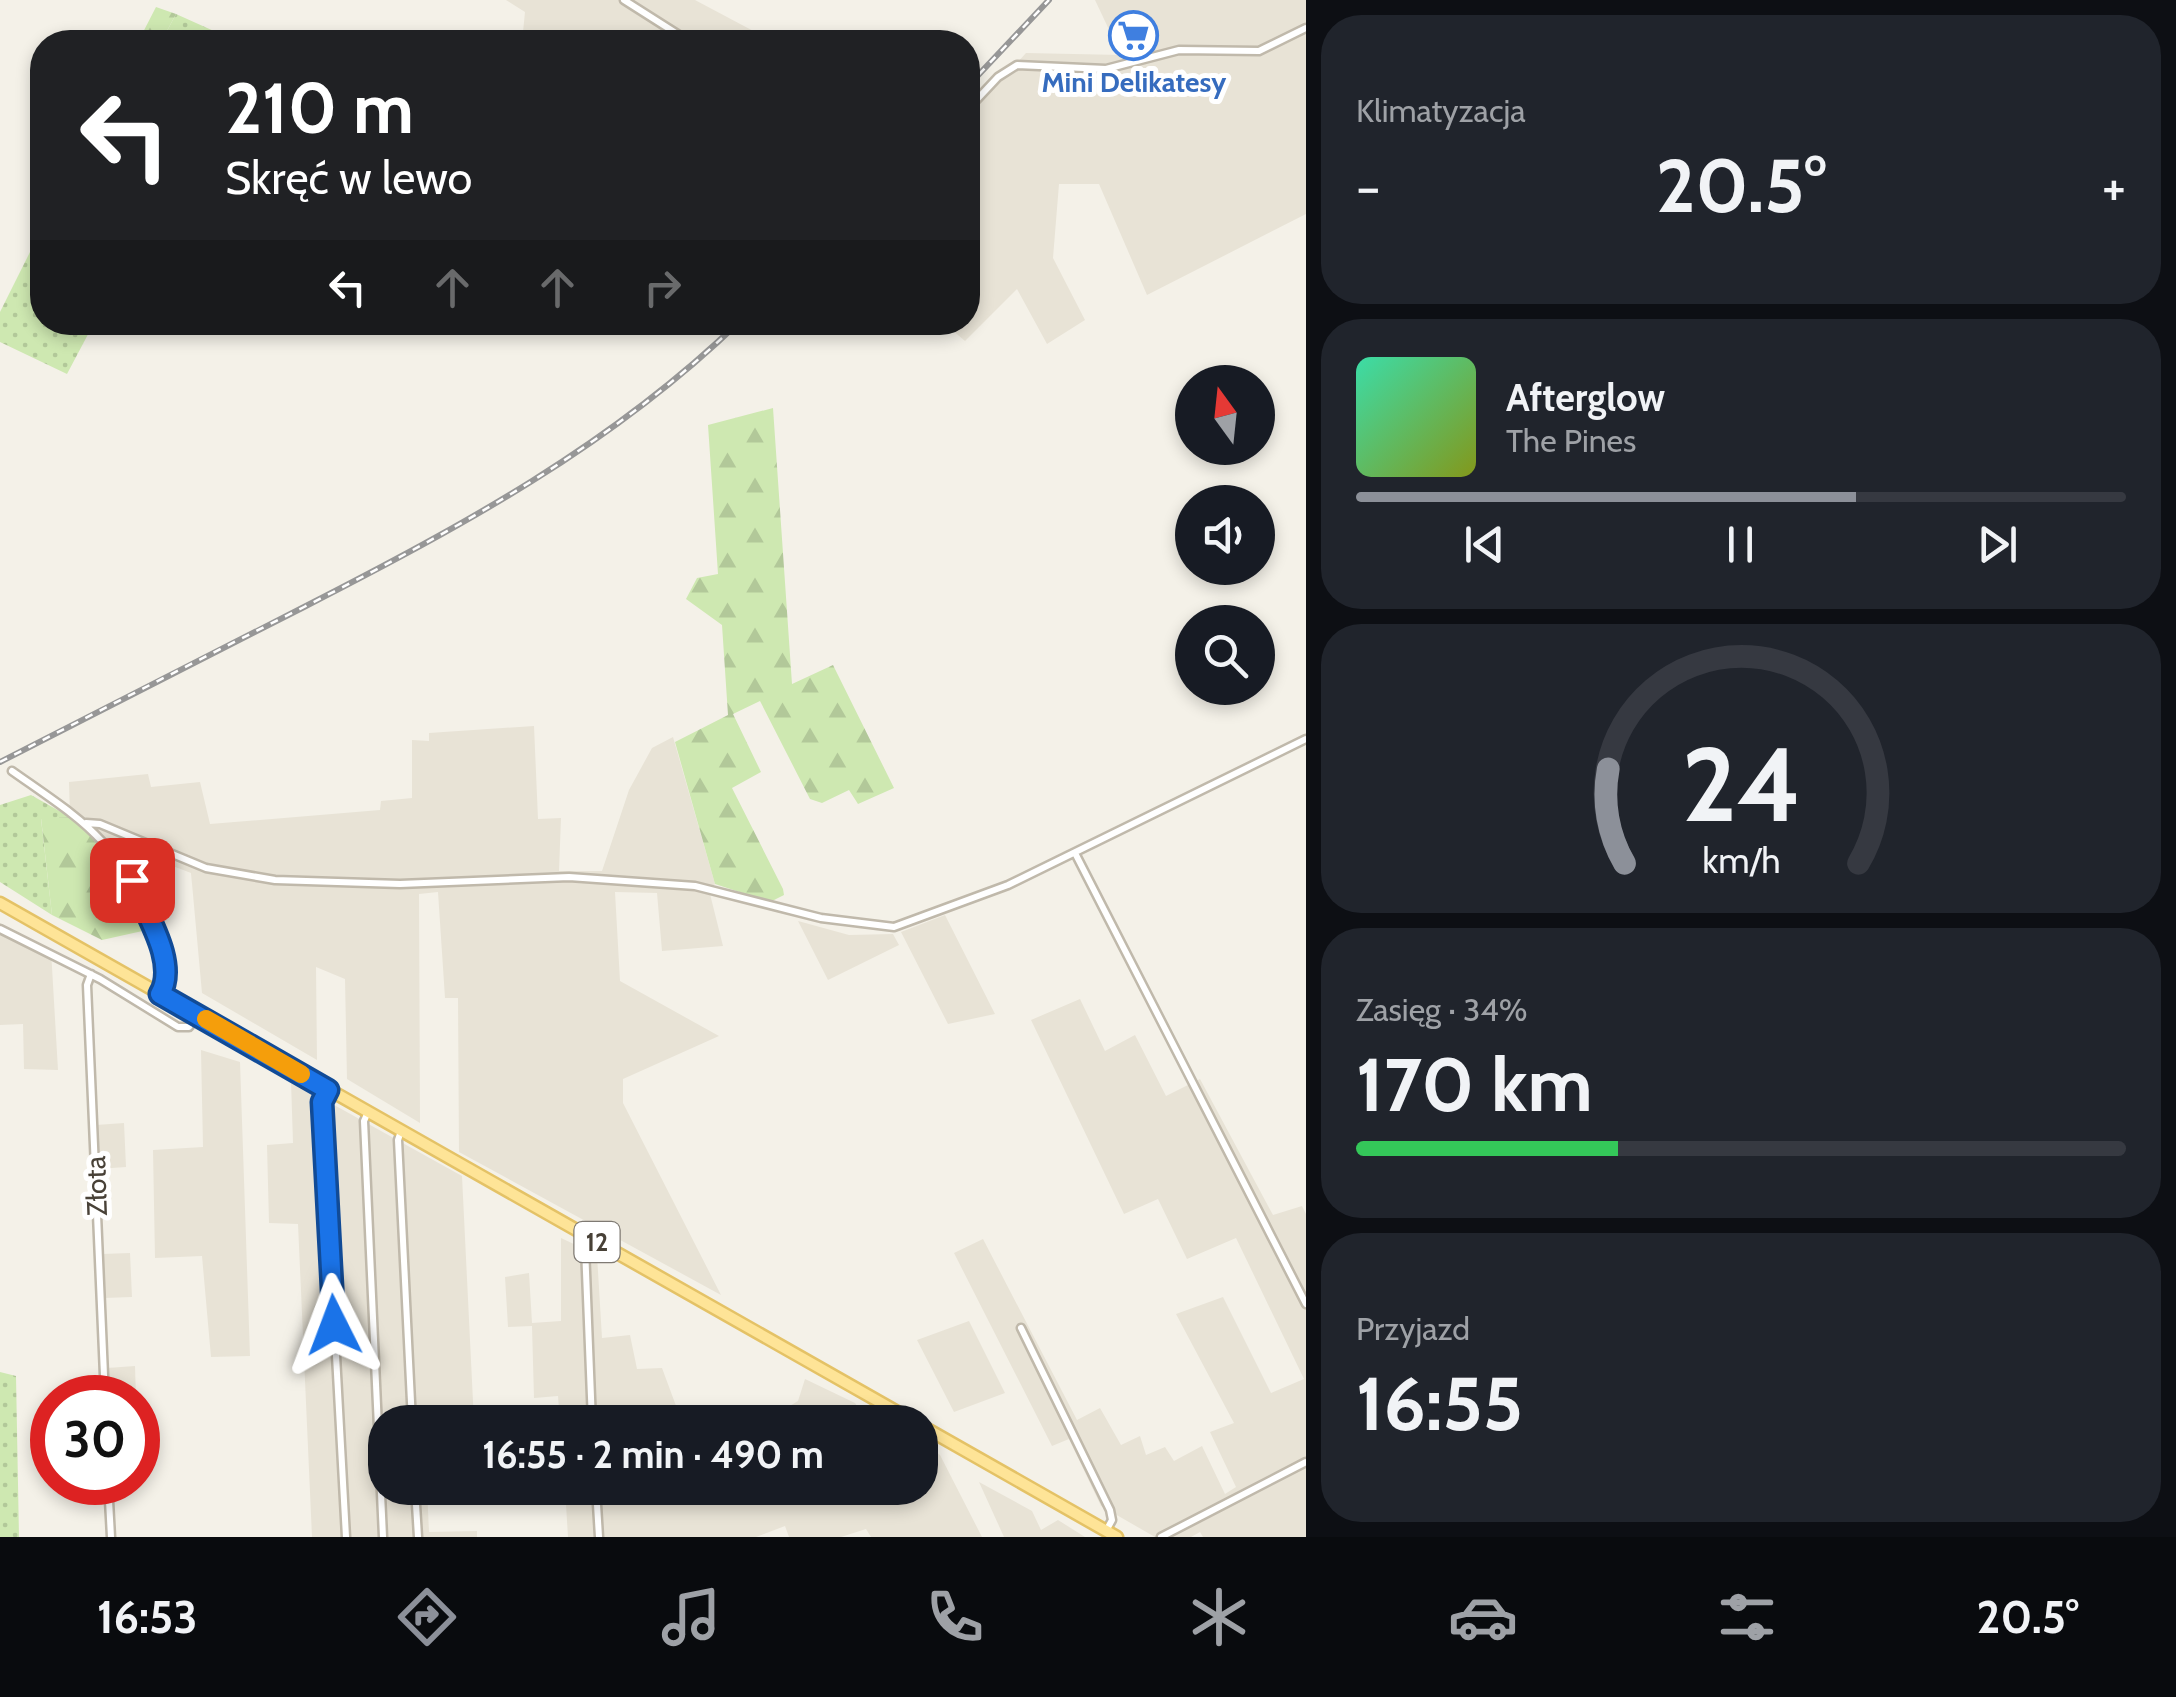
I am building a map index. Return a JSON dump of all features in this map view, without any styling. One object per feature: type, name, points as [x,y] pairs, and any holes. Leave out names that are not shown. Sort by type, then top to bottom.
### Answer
[{"type":"main road","name":"12","points":[[0,903],[884,1405]]},
{"type":"main road","name":"12","points":[[938,1435],[1111,1534]]},
{"type":"street","points":[[624,0],[671,30]]},
{"type":"street","points":[[980,96],[998,76],[1017,65],[1106,69],[1179,50],[1259,51],[1306,28]]},
{"type":"street","points":[[86,823],[100,824],[206,868],[275,880],[400,884],[569,876],[729,892],[822,918],[894,927],[956,908],[1306,740]]},
{"type":"street","points":[[12,770],[86,823],[114,851],[132,880],[166,965],[167,983],[160,994]]},
{"type":"street","points":[[1075,853],[1306,1304]]},
{"type":"street","points":[[0,930],[91,974],[178,1028],[189,1027],[197,1014]]},
{"type":"street","name":"Złota","points":[[91,974],[88,985],[104,1375]]},
{"type":"street","points":[[328,1090],[322,1102],[346,1537]]},
{"type":"street","points":[[368,1112],[364,1121],[383,1537]]},
{"type":"street","points":[[401,1131],[398,1140],[411,1405]]},
{"type":"street","points":[[589,1238],[585,1247],[591,1405]]},
{"type":"street","points":[[1021,1328],[1110,1510],[1111,1534]]},
{"type":"street","points":[[1160,1537],[1306,1462]]},
{"type":"street","points":[[109,1505],[111,1537]]},
{"type":"street","points":[[417,1505],[418,1537]]},
{"type":"street","points":[[597,1505],[598,1537]]},
{"type":"shaded area","points":[[506,0],[695,0],[751,30],[523,30],[525,12]]},
{"type":"shaded area","points":[[1095,0],[1306,0],[1306,214],[1147,295],[1099,184],[1059,184],[1053,258],[1085,320],[1047,344],[1017,289],[980,326],[980,104],[1026,53],[1121,55]]},
{"type":"shaded area","points":[[534,726],[538,819],[561,818],[559,871],[602,871],[629,790],[652,748],[673,737],[715,884],[709,890],[723,946],[662,951],[657,893],[615,892],[620,981],[719,1036],[623,1079],[623,1103],[721,1295],[459,1152],[458,998],[445,998],[438,892],[419,894],[420,1123],[347,1079],[345,979],[316,967],[317,1060],[202,993],[191,873],[94,836],[70,817],[69,782],[148,774],[151,787],[200,782],[210,824],[380,810],[381,801],[412,798],[412,740],[429,741],[429,733]]},
{"type":"shaded area","points":[[945,915],[995,1014],[948,1024],[901,932]]},
{"type":"shaded area","points":[[798,921],[849,935],[893,934],[899,945],[828,980]]},
{"type":"shaded area","points":[[0,923],[51,950],[58,1070],[24,1069],[23,1024],[0,1025]]},
{"type":"shaded area","points":[[1080,999],[1105,1051],[1135,1035],[1166,1096],[1200,1079],[1273,1215],[1302,1206],[1306,1214],[1306,1537],[1203,1537],[1200,1532],[1191,1537],[1155,1537],[1101,1506],[1069,1439],[1052,1446],[954,1253],[983,1239],[1077,1420],[1100,1408],[1121,1445],[1140,1436],[1146,1455],[1165,1447],[1174,1461],[1202,1446],[1225,1494],[1236,1487],[1210,1432],[1234,1423],[1176,1314],[1223,1297],[1271,1393],[1304,1379],[1236,1238],[1187,1259],[1158,1199],[1124,1214],[1031,1020]]},
{"type":"shaded area","points":[[201,1050],[240,1062],[250,1356],[211,1357],[202,1256],[155,1258],[153,1150],[203,1147]]},
{"type":"shaded area","points":[[291,1081],[462,1176],[473,1405],[368,1405],[368,1505],[428,1505],[429,1532],[477,1531],[477,1537],[312,1537],[298,1224],[269,1223],[267,1145],[293,1143]]},
{"type":"shaded area","points":[[124,1123],[126,1167],[98,1169],[96,1125]]},
{"type":"shaded area","points":[[561,1238],[597,1255],[602,1338],[630,1335],[637,1369],[662,1368],[676,1405],[559,1405],[558,1396],[534,1398],[532,1326],[508,1327],[505,1277],[529,1273],[532,1323],[561,1321]]},
{"type":"shaded area","points":[[130,1253],[132,1297],[104,1298],[102,1254]]},
{"type":"shaded area","points":[[969,1321],[1005,1393],[954,1412],[917,1340]]},
{"type":"shaded area","points":[[135,1366],[135,1375],[107,1375],[107,1368]]},
{"type":"shaded area","points":[[805,1379],[856,1405],[791,1405],[798,1401]]},
{"type":"shaded area","points":[[938,1454],[982,1537],[871,1537],[866,1529],[841,1537],[789,1537],[785,1526],[756,1537],[568,1537],[566,1505],[938,1505]]},
{"type":"shaded area","points":[[979,1482],[1032,1511],[1041,1530],[1058,1520],[1085,1537],[1004,1537]]},
{"type":"green space","points":[[156,7],[176,14],[167,30],[144,30]]},
{"type":"green space","points":[[176,14],[212,30],[167,30]]},
{"type":"green space","points":[[30,252],[30,335],[88,335],[67,374],[0,342],[0,312]]},
{"type":"green space","points":[[773,408],[792,684],[833,665],[894,788],[858,804],[849,790],[822,803],[810,799],[760,701],[733,714],[761,772],[732,788],[783,889],[784,895],[770,902],[715,884],[675,742],[728,715],[722,625],[686,599],[697,578],[718,574],[708,425]]},
{"type":"green space","points":[[31,795],[70,817],[41,819],[52,915],[0,882],[0,805]]},
{"type":"green space","points":[[70,817],[106,855],[147,930],[102,940],[52,915],[41,818]]},
{"type":"green space","points":[[0,1372],[16,1376],[19,1537],[0,1537]]},
{"type":"railway","points":[[980,73],[1049,0]]},
{"type":"railway","points":[[0,762],[362,577],[476,514],[639,408],[725,335]]},
{"type":"slow traffic","points":[[206,1019],[301,1074]]},
{"type":"place","name":"Mini Delikatesy","points":[[1134,35]]},
{"type":"route","points":[[132,880],[168,971],[160,994],[328,1090],[322,1102],[334,1325]]}]
